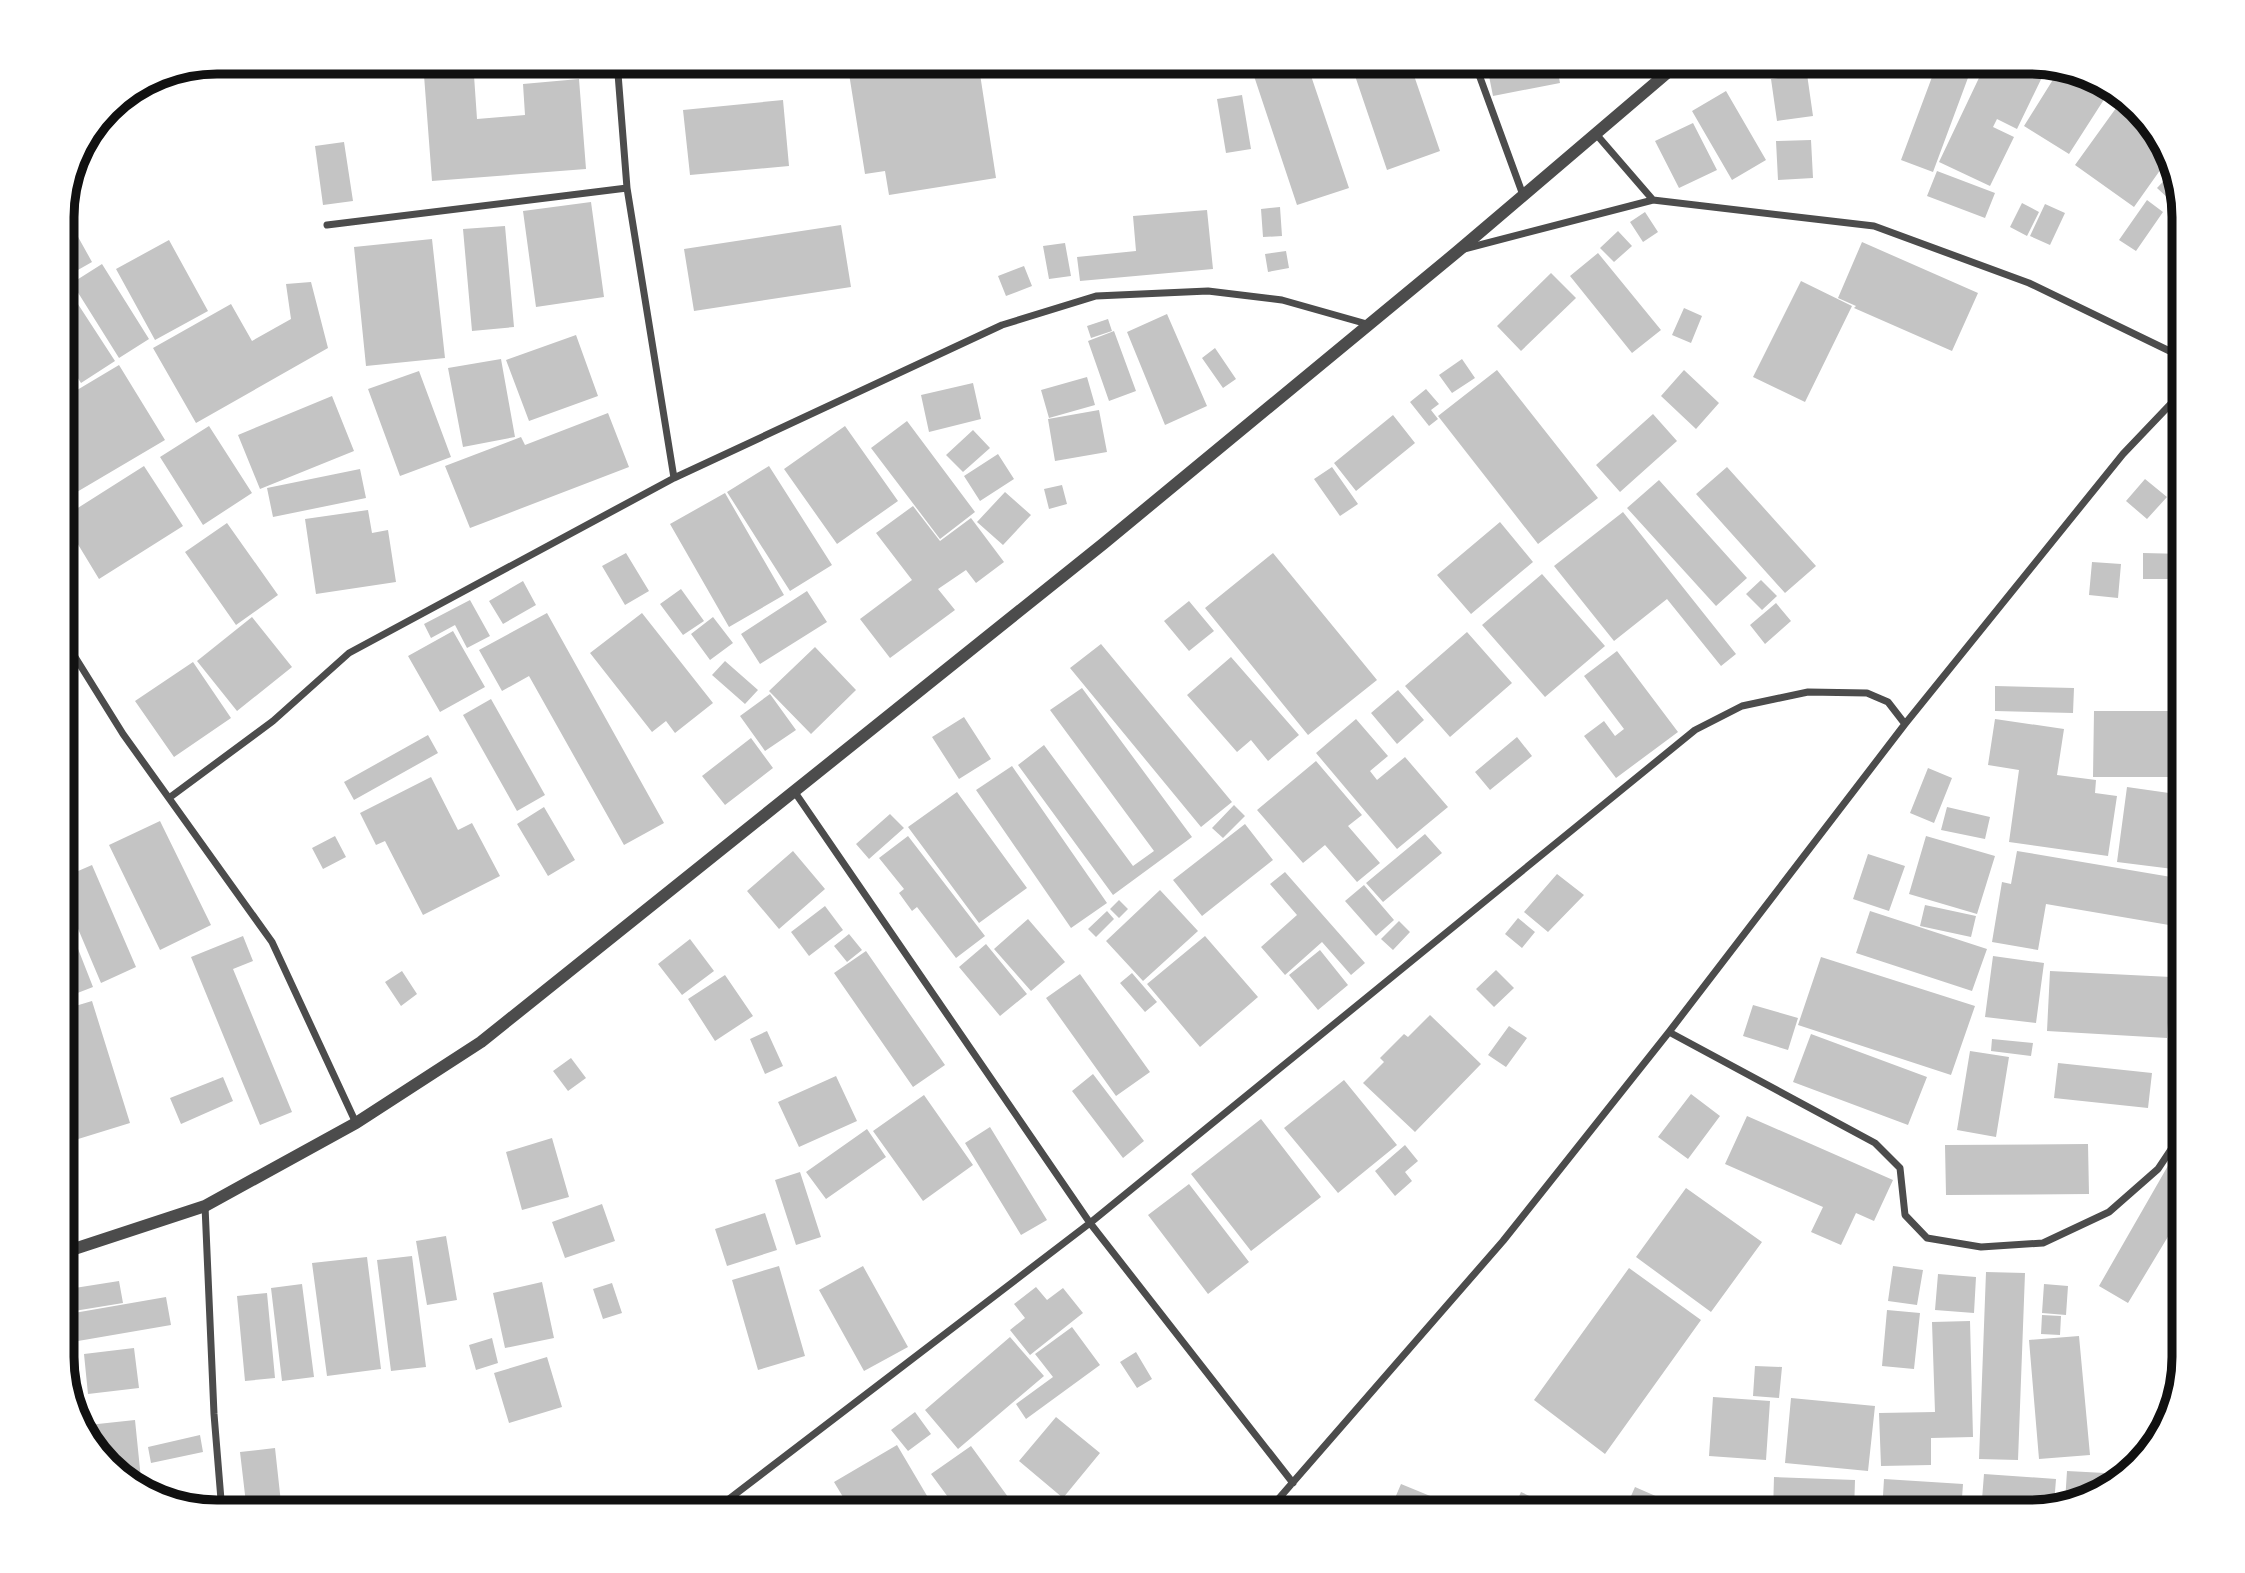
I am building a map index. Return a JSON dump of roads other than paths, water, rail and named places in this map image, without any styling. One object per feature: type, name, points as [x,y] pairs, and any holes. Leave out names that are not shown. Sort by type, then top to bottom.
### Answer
[{"type":"street","points":[[618,74],[627,188],[674,478]]},
{"type":"street","points":[[1479,74],[1524,196]]},
{"type":"street","points":[[74,1249],[205,1206],[356,1123],[481,1042],[1103,544],[1524,196],[1666,74]]},
{"type":"street","points":[[1596,134],[1653,200]]},
{"type":"street","points":[[327,225],[627,188]]},
{"type":"street","points":[[1458,251],[1653,200],[1874,226],[2029,283],[2172,352]]},
{"type":"street","points":[[169,798],[273,721],[349,653],[674,478],[1002,325],[1096,296],[1208,291],[1283,300],[1367,324]]},
{"type":"street","points":[[1278,1500],[1503,1241],[1669,1032],[1905,724],[2123,454],[2172,403]]},
{"type":"street","points":[[74,655],[123,734],[272,942],[356,1123]]},
{"type":"street","points":[[728,1500],[1090,1223],[1695,730],[1742,706],[1808,692],[1867,693],[1888,702],[1905,724]]},
{"type":"street","points":[[794,791],[1090,1223],[1293,1483]]},
{"type":"street","points":[[1669,1032],[1875,1143],[1900,1168],[1905,1216],[1927,1238],[1981,1247],[2043,1243],[2109,1212],[2158,1169],[2172,1148]]},
{"type":"street","points":[[205,1206],[214,1414],[221,1500]]}]
